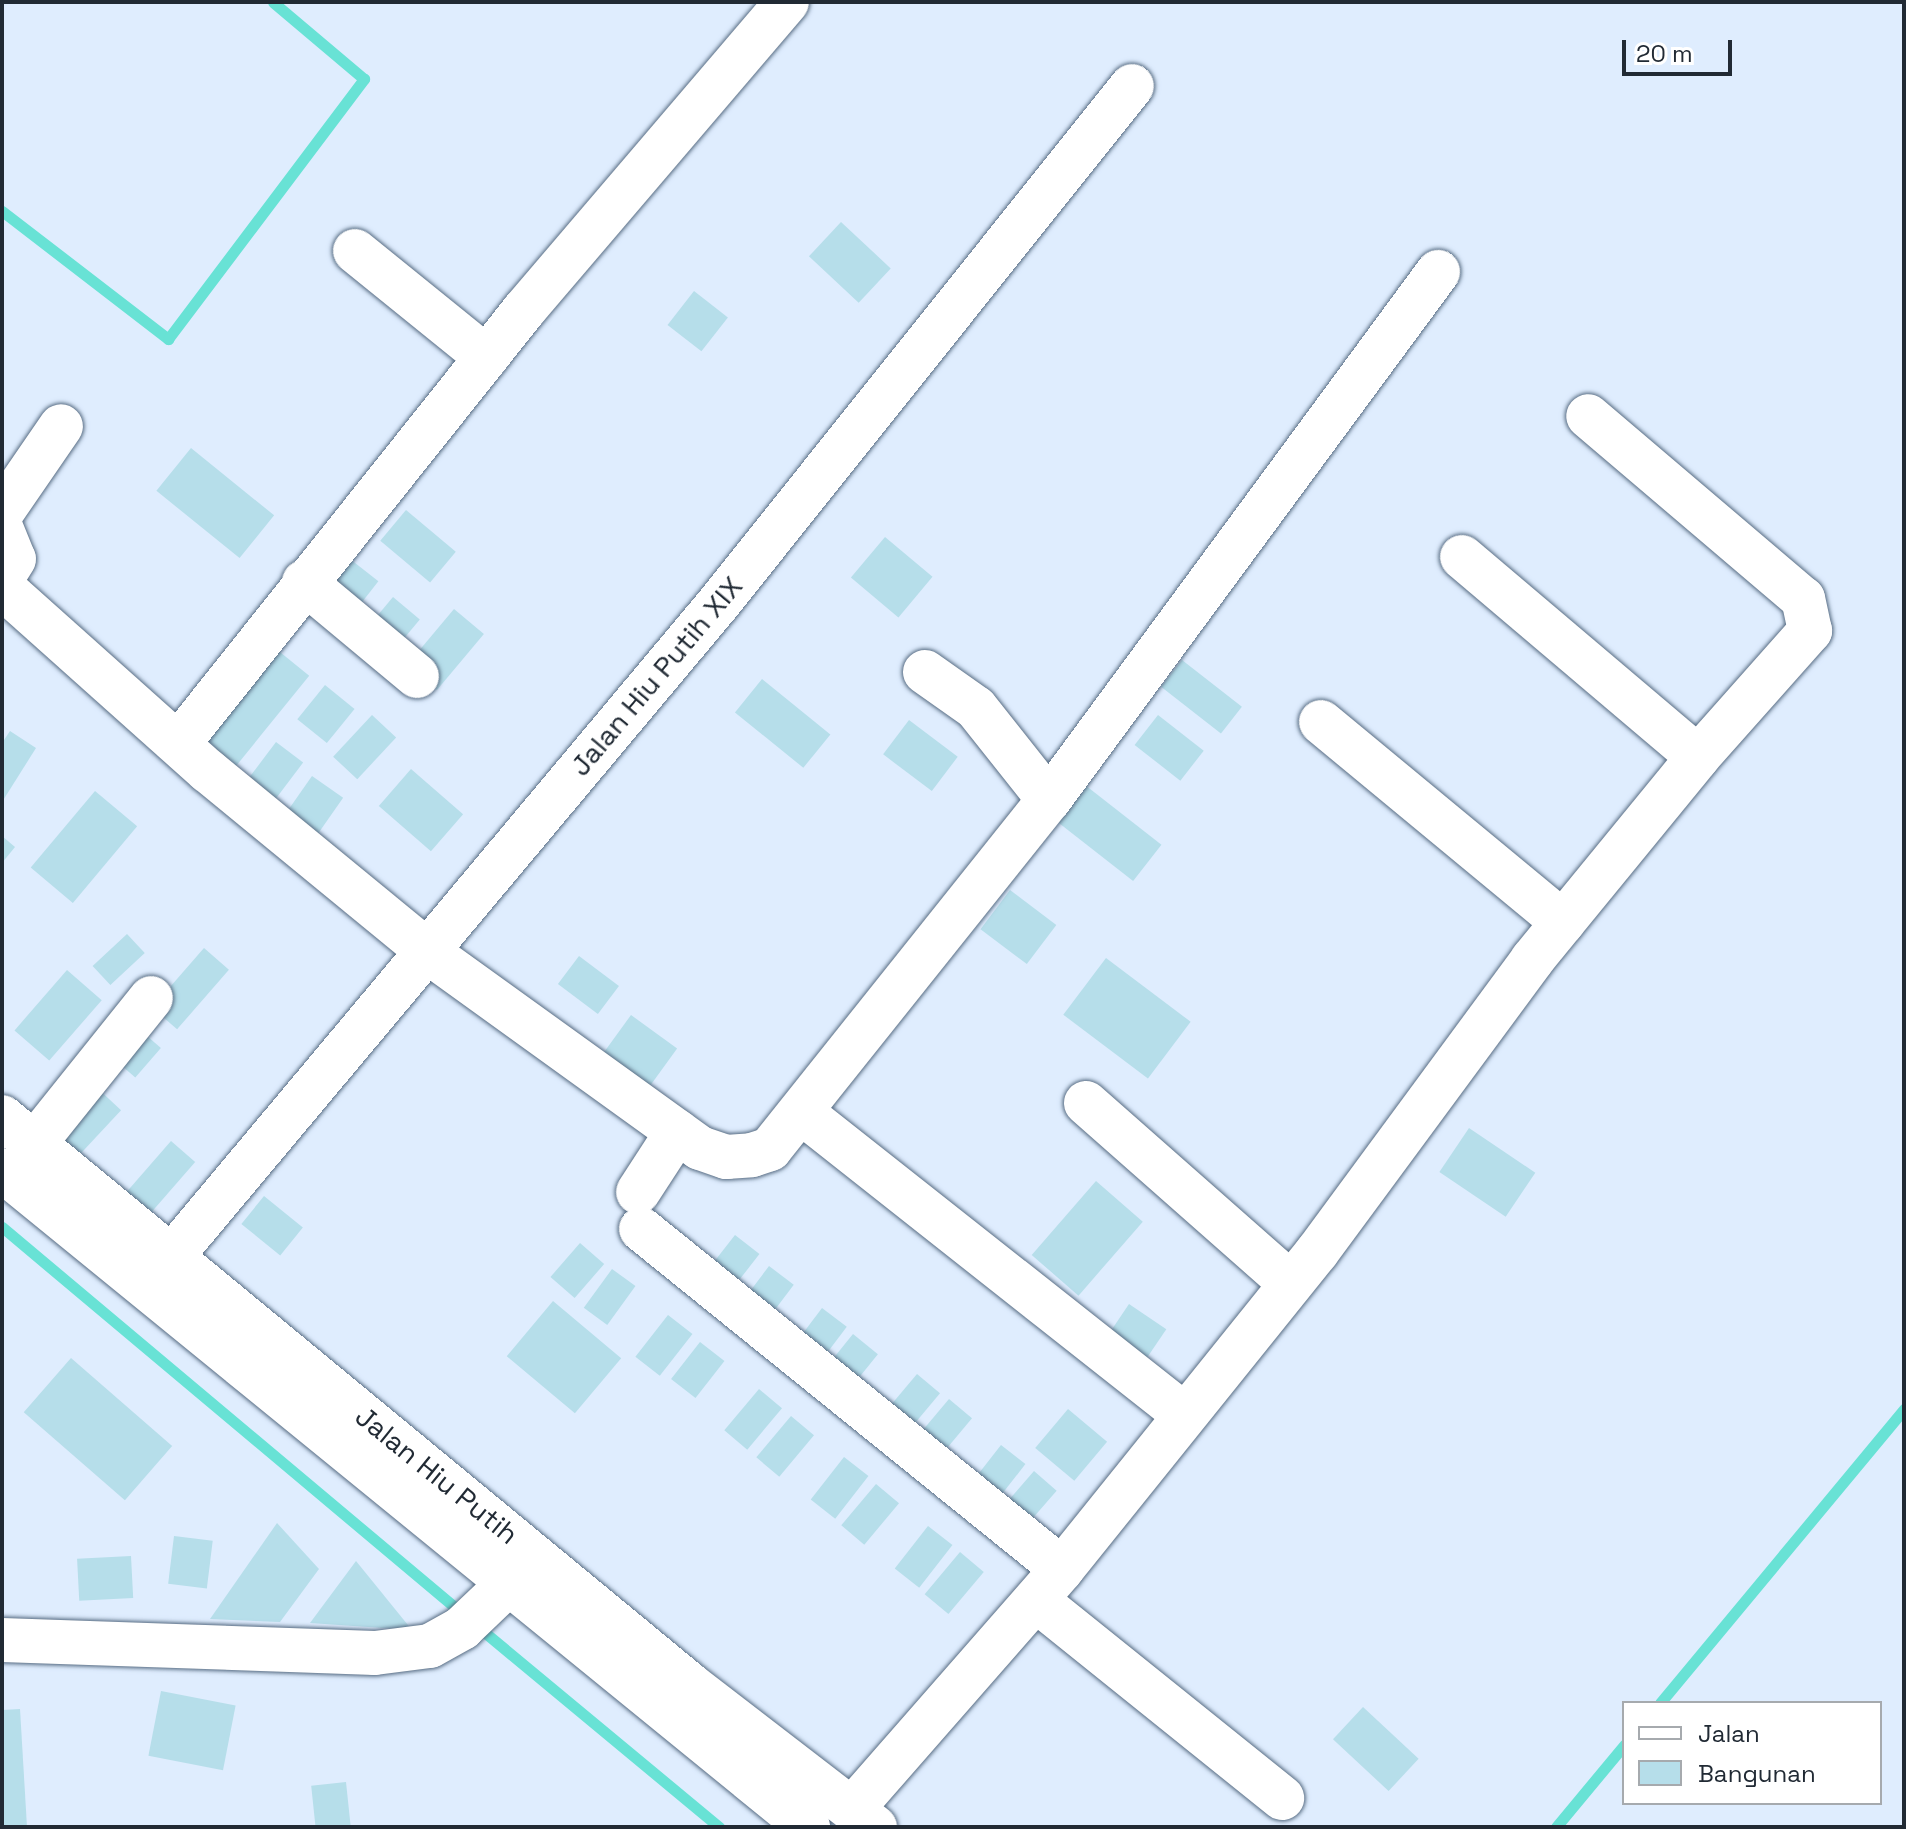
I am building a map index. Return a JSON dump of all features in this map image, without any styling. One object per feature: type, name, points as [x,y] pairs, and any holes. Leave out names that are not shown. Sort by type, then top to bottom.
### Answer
[{"type":"street","points":[[179,743],[486,357],[787,2]]},
{"type":"street","name":"Jalan Hiu Putih XIX","points":[[171,1257],[818,481],[1132,86]]},
{"type":"street","points":[[355,251],[486,357]]},
{"type":"street","points":[[2,587],[179,743],[428,952],[700,1148],[726,1157],[752,1155],[770,1149],[801,1112],[1049,800],[1438,272]]},
{"type":"street","points":[[864,1818],[1290,1283],[1563,922],[1698,757],[1810,631],[1810,615],[1803,599],[1588,416]]},
{"type":"street","points":[[2,512],[61,426]]},
{"type":"street","points":[[2,530],[14,559],[2,578]]},
{"type":"street","points":[[1462,557],[1698,757]]},
{"type":"street","points":[[304,582],[417,676]]},
{"type":"street","points":[[925,672],[976,708],[1049,800]]},
{"type":"street","points":[[1321,722],[1563,922]]},
{"type":"street","points":[[151,998],[13,1144],[326,1410],[508,1584],[808,1827]]},
{"type":"street","points":[[1086,1103],[1290,1283]]},
{"type":"street","points":[[801,1112],[1183,1414]]},
{"type":"street","points":[[677,1132],[640,1210],[1282,1798]]},
{"type":"street","name":"Jalan Hiu Putih","points":[[13,1144],[171,1257],[326,1410],[864,1818]]},
{"type":"street","points":[[2,1640],[375,1653],[430,1646],[462,1628],[508,1584]]},
{"type":"building","points":[[841,222],[891,268],[859,303],[809,256]]},
{"type":"building","points":[[694,291],[728,317],[701,351],[668,325]]},
{"type":"building","points":[[191,448],[274,515],[240,558],[156,491]]},
{"type":"building","points":[[406,510],[456,552],[430,582],[380,541]]},
{"type":"building","points":[[885,537],[932,577],[898,617],[851,578]]},
{"type":"building","points":[[350,559],[378,581],[353,614],[324,592]]},
{"type":"building","points":[[393,597],[420,619],[394,650],[367,628]]},
{"type":"building","points":[[454,609],[484,634],[437,690],[407,665]]},
{"type":"building","points":[[275,648],[309,676],[231,773],[196,745]]},
{"type":"building","points":[[1182,660],[1242,707],[1221,734],[1161,687]]},
{"type":"building","points":[[762,679],[830,734],[803,768],[735,712]]},
{"type":"building","points":[[325,685],[355,709],[327,743],[297,719]]},
{"type":"building","points":[[372,715],[396,738],[357,779],[333,757]]},
{"type":"building","points":[[1158,715],[1204,751],[1180,781],[1135,745]]},
{"type":"building","points":[[909,720],[958,757],[932,791],[883,754]]},
{"type":"building","points":[[10,731],[36,748],[2,802],[2,743]]},
{"type":"building","points":[[276,742],[303,762],[271,806],[244,785]]},
{"type":"building","points":[[411,769],[463,814],[431,851],[379,806]]},
{"type":"building","points":[[312,776],[343,798],[314,839],[283,817]]},
{"type":"building","points":[[1085,785],[1161,845],[1133,881],[1057,821]]},
{"type":"building","points":[[95,791],[137,826],[73,903],[31,868]]},
{"type":"building","points":[[2,836],[15,847],[2,863]]},
{"type":"building","points":[[1010,890],[1056,925],[1027,964],[981,929]]},
{"type":"building","points":[[127,934],[145,953],[110,985],[93,966]]},
{"type":"building","points":[[204,948],[229,970],[177,1029],[152,1008]]},
{"type":"building","points":[[579,956],[619,986],[598,1014],[558,984]]},
{"type":"building","points":[[1106,958],[1191,1022],[1148,1078],[1063,1015]]},
{"type":"building","points":[[67,970],[102,1000],[49,1061],[15,1030]]},
{"type":"building","points":[[631,1015],[677,1049],[638,1102],[592,1068]]},
{"type":"building","points":[[139,1029],[161,1048],[135,1077],[113,1058]]},
{"type":"building","points":[[94,1085],[121,1110],[77,1158],[50,1133]]},
{"type":"building","points":[[1469,1128],[1535,1173],[1506,1217],[1439,1172]]},
{"type":"building","points":[[171,1141],[195,1162],[145,1220],[120,1199]]},
{"type":"building","points":[[1096,1181],[1143,1222],[1078,1296],[1032,1255]]},
{"type":"building","points":[[264,1196],[303,1227],[280,1255],[241,1224]]},
{"type":"building","points":[[735,1235],[759,1254],[730,1291],[706,1272]]},
{"type":"building","points":[[580,1243],[604,1264],[575,1298],[550,1277]]},
{"type":"building","points":[[769,1266],[794,1285],[766,1321],[741,1303]]},
{"type":"building","points":[[612,1269],[635,1286],[607,1325],[584,1308]]},
{"type":"building","points":[[553,1301],[621,1358],[575,1413],[507,1356]]},
{"type":"building","points":[[1129,1304],[1166,1329],[1147,1357],[1110,1332]]},
{"type":"building","points":[[822,1308],[847,1327],[819,1363],[794,1345]]},
{"type":"building","points":[[668,1315],[692,1334],[660,1376],[635,1357]]},
{"type":"building","points":[[853,1334],[878,1354],[849,1390],[824,1370]]},
{"type":"building","points":[[700,1342],[724,1361],[695,1398],[671,1379]]},
{"type":"building","points":[[71,1358],[172,1446],[125,1500],[24,1412]]},
{"type":"building","points":[[917,1374],[940,1393],[905,1435],[882,1415]]},
{"type":"building","points":[[759,1389],[782,1408],[747,1450],[724,1430]]},
{"type":"building","points":[[949,1399],[972,1418],[937,1460],[914,1440]]},
{"type":"building","points":[[1068,1409],[1107,1442],[1074,1481],[1035,1448]]},
{"type":"building","points":[[791,1416],[814,1435],[779,1477],[756,1457]]},
{"type":"building","points":[[1001,1445],[1025,1464],[993,1506],[968,1487]]},
{"type":"building","points":[[844,1457],[868,1476],[835,1519],[811,1500]]},
{"type":"building","points":[[1034,1471],[1057,1491],[1021,1532],[998,1513]]},
{"type":"building","points":[[876,1484],[899,1503],[864,1545],[841,1525]]},
{"type":"building","points":[[277,1523],[319,1569],[280,1622],[210,1619]]},
{"type":"building","points":[[928,1526],[952,1545],[919,1588],[895,1569]]},
{"type":"building","points":[[174,1536],[213,1541],[207,1588],[168,1584]]},
{"type":"building","points":[[960,1552],[984,1572],[948,1614],[925,1594]]},
{"type":"building","points":[[131,1556],[133,1598],[79,1601],[77,1559]]},
{"type":"building","points":[[356,1561],[412,1630],[310,1623]]},
{"type":"building","points":[[161,1691],[236,1706],[223,1770],[148,1756]]},
{"type":"building","points":[[1363,1707],[1419,1759],[1389,1791],[1333,1739]]},
{"type":"building","points":[[20,1709],[27,1827],[2,1827],[2,1710]]},
{"type":"building","points":[[346,1782],[351,1827],[316,1827],[311,1786]]},
{"type":"waterway","points":[[2,211],[168,339],[364,79],[273,2]]},
{"type":"waterway","points":[[2,1227],[464,1615]]},
{"type":"waterway","points":[[1662,1701],[1904,1409]]},
{"type":"waterway","points":[[477,1626],[719,1827]]},
{"type":"waterway","points":[[1556,1827],[1622,1747]]}]
